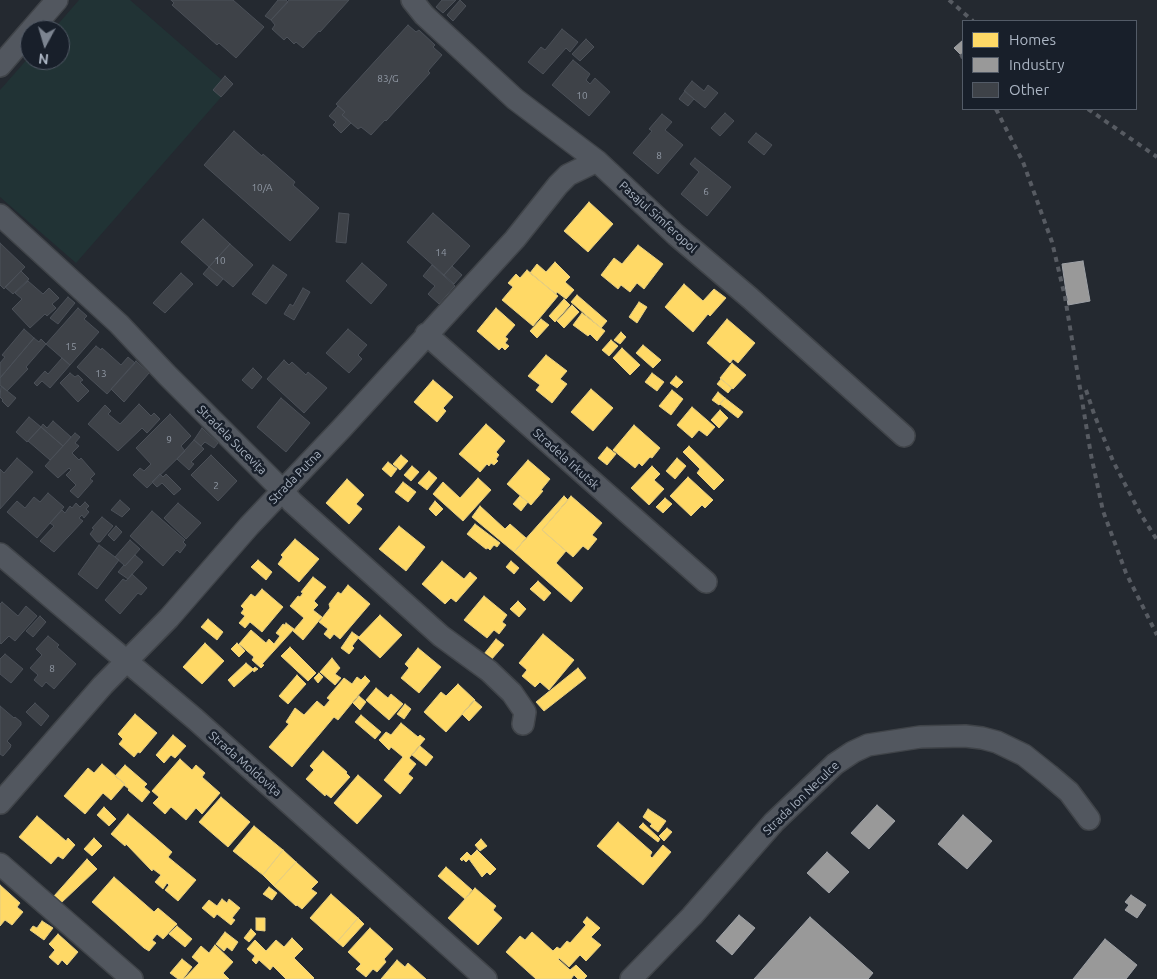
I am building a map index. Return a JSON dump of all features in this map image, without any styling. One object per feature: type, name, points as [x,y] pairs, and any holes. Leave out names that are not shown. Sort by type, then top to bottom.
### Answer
[{"type":"street","points":[[39,20],[56,0]]},
{"type":"street","name":"Pasajul Simferopol","points":[[412,0],[424,14],[515,99],[597,161],[676,235],[750,298],[904,436]]},
{"type":"street","points":[[0,66],[20,42]]},
{"type":"street","name":"Strada Putna","points":[[0,803],[103,686],[169,618],[249,526],[387,379],[527,225],[568,175],[597,161]]},
{"type":"street","name":"Stradela Sucevița","points":[[0,215],[119,324],[292,502],[441,636],[501,682],[512,693],[525,712],[523,724]]},
{"type":"street","name":"Stradela Irkutsk","points":[[426,334],[706,582]]},
{"type":"street","name":"Strada Moldovița","points":[[0,554],[273,788],[472,975]]},
{"type":"street","name":"Strada Ion Neculce","points":[[630,979],[692,916],[774,822],[835,764],[853,752],[868,746],[920,738],[964,736],[997,742],[1024,755],[1049,774],[1069,792],[1089,819]]},
{"type":"street","points":[[0,864],[132,979]]},
{"type":"shaded area","points":[[79,0],[130,0],[230,87],[76,263],[0,197],[0,90],[20,67],[20,70],[70,70],[70,20],[62,20]]},
{"type":"building: Homes","points":[[589,202],[613,224],[588,252],[564,231]]},
{"type":"building: Homes","points":[[638,245],[663,264],[644,289],[637,283],[630,292],[621,285],[618,289],[601,275],[614,258],[622,264]]},
{"type":"building: Homes","points":[[555,262],[570,277],[565,282],[574,290],[566,299],[557,292],[556,294],[530,273],[537,264],[546,272]]},
{"type":"building: Homes","points":[[527,270],[558,296],[533,326],[502,300],[513,287],[508,283],[516,274],[520,278]]},
{"type":"building: Homes","points":[[684,284],[703,301],[714,289],[726,298],[710,316],[708,314],[693,332],[665,307]]},
{"type":"building: Homes","points":[[577,295],[607,321],[601,328],[571,302]]},
{"type":"building: Homes","points":[[564,299],[570,305],[555,322],[549,316]]},
{"type":"building: Homes","points":[[639,302],[647,307],[637,323],[629,317]]},
{"type":"building: Homes","points":[[572,305],[579,312],[564,328],[557,321]]},
{"type":"building: Homes","points":[[496,308],[515,325],[505,337],[508,339],[505,343],[509,346],[505,350],[502,347],[499,350],[477,331]]},
{"type":"building: Homes","points":[[582,313],[605,331],[597,341],[590,334],[588,336],[573,325]]},
{"type":"building: Homes","points":[[541,319],[549,325],[537,338],[530,331]]},
{"type":"building: Homes","points":[[727,319],[755,343],[738,363],[733,359],[730,363],[707,343]]},
{"type":"building: Homes","points":[[621,332],[626,337],[620,344],[614,340]]},
{"type":"building: Homes","points":[[611,340],[618,346],[609,356],[602,350]]},
{"type":"building: Homes","points":[[643,345],[661,360],[653,368],[636,353]]},
{"type":"building: Homes","points":[[622,348],[640,365],[630,375],[613,358]]},
{"type":"building: Homes","points":[[546,355],[567,371],[560,379],[567,384],[552,403],[536,390],[540,385],[528,376]]},
{"type":"building: Homes","points":[[732,363],[746,375],[733,389],[720,378]]},
{"type":"building: Homes","points":[[652,373],[664,382],[657,391],[645,382]]},
{"type":"building: Homes","points":[[676,376],[683,382],[677,388],[670,383]]},
{"type":"building: Homes","points":[[721,379],[732,388],[728,393],[717,384]]},
{"type":"building: Homes","points":[[433,380],[453,397],[443,408],[446,411],[437,422],[414,402]]},
{"type":"building: Homes","points":[[591,389],[613,408],[593,431],[571,412]]},
{"type":"building: Homes","points":[[672,390],[683,399],[671,415],[659,406]]},
{"type":"building: Homes","points":[[718,392],[725,398],[719,405],[712,400]]},
{"type":"building: Homes","points":[[725,398],[743,412],[738,418],[720,404]]},
{"type":"building: Homes","points":[[692,407],[715,427],[707,436],[699,430],[692,438],[677,425]]},
{"type":"building: Homes","points":[[720,410],[728,418],[719,428],[711,420]]},
{"type":"building: Homes","points":[[486,424],[505,441],[496,452],[499,455],[496,459],[498,461],[494,465],[491,463],[489,466],[487,464],[480,472],[459,454]]},
{"type":"building: Homes","points":[[634,425],[660,448],[642,466],[639,463],[635,468],[613,450]]},
{"type":"building: Homes","points":[[689,446],[724,480],[714,490],[697,473],[700,469],[683,452]]},
{"type":"building: Homes","points":[[607,447],[616,454],[607,465],[598,458]]},
{"type":"building: Homes","points":[[401,455],[408,461],[400,470],[393,464]]},
{"type":"building: Homes","points":[[677,458],[686,466],[675,479],[666,471]]},
{"type":"building: Homes","points":[[528,460],[550,479],[531,505],[507,484]]},
{"type":"building: Homes","points":[[388,462],[397,469],[391,477],[382,469]]},
{"type":"building: Homes","points":[[412,466],[419,472],[411,481],[404,475]]},
{"type":"building: Homes","points":[[652,466],[660,474],[654,480],[664,489],[649,505],[631,488]]},
{"type":"building: Homes","points":[[429,471],[437,478],[427,490],[418,483]]},
{"type":"building: Homes","points":[[688,477],[713,500],[705,508],[702,505],[691,516],[670,496]]},
{"type":"building: Homes","points":[[478,478],[491,490],[463,521],[433,494],[443,482],[460,498]]},
{"type":"building: Homes","points":[[347,479],[364,495],[356,504],[362,509],[349,524],[326,503]]},
{"type":"building: Homes","points":[[403,482],[416,492],[408,502],[395,492]]},
{"type":"building: Homes","points":[[520,496],[528,502],[521,511],[513,504]]},
{"type":"building: Homes","points":[[564,496],[568,500],[542,530],[566,551],[556,563],[583,588],[571,602],[514,552]]},
{"type":"building: Homes","points":[[571,496],[602,523],[592,535],[597,539],[588,550],[583,546],[573,557],[542,530]]},
{"type":"building: Homes","points":[[665,498],[672,504],[663,513],[656,507]]},
{"type":"building: Homes","points":[[435,501],[443,509],[436,516],[429,509]]},
{"type":"building: Homes","points":[[480,506],[505,529],[510,524],[526,538],[514,552],[472,517]]},
{"type":"building: Homes","points":[[475,524],[500,543],[497,547],[494,545],[490,550],[486,549],[467,534]]},
{"type":"building: Homes","points":[[399,526],[425,547],[406,571],[379,549]]},
{"type":"building: Homes","points":[[295,539],[319,559],[299,582],[278,564],[283,557],[281,555]]},
{"type":"building: Homes","points":[[258,560],[272,572],[266,580],[251,567]]},
{"type":"building: Homes","points":[[442,561],[464,579],[470,572],[477,578],[456,602],[451,598],[445,604],[422,584]]},
{"type":"building: Homes","points":[[511,561],[519,568],[514,574],[506,567]]},
{"type":"building: Homes","points":[[313,577],[326,587],[314,601],[318,605],[313,610],[322,617],[303,640],[293,631],[304,618],[290,606],[298,596],[300,597],[303,593],[301,592]]},
{"type":"building: Homes","points":[[538,581],[551,593],[544,601],[530,589]]},
{"type":"building: Homes","points":[[348,585],[370,604],[340,639],[334,634],[330,639],[324,634],[328,629],[319,622],[330,608],[329,604],[338,592],[341,594]]},
{"type":"building: Homes","points":[[262,589],[283,607],[262,632],[250,622],[245,628],[239,623],[245,616],[241,613],[244,609],[241,606],[251,594],[255,597]]},
{"type":"building: Homes","points":[[484,596],[507,615],[502,622],[506,625],[499,634],[494,630],[487,638],[464,620]]},
{"type":"building: Homes","points":[[518,601],[526,609],[519,617],[510,609]]},
{"type":"building: Homes","points":[[380,615],[402,635],[380,658],[358,638]]},
{"type":"building: Homes","points":[[208,619],[223,632],[217,640],[201,627]]},
{"type":"building: Homes","points":[[286,623],[294,629],[262,664],[264,665],[261,668],[252,660],[254,657],[239,644],[251,630],[266,643],[269,639],[274,644],[280,636],[276,633]]},
{"type":"building: Homes","points":[[352,632],[359,637],[349,654],[341,648]]},
{"type":"building: Homes","points":[[543,634],[574,660],[549,690],[540,682],[535,687],[522,676],[527,670],[519,663]]},
{"type":"building: Homes","points":[[496,639],[504,645],[491,660],[484,654]]},
{"type":"building: Homes","points":[[205,643],[224,661],[202,684],[183,667]]},
{"type":"building: Homes","points":[[237,643],[245,651],[239,657],[231,649]]},
{"type":"building: Homes","points":[[290,647],[316,673],[308,681],[281,656]]},
{"type":"building: Homes","points":[[418,648],[441,667],[419,693],[401,678],[409,668],[405,664]]},
{"type":"building: Homes","points":[[332,658],[340,668],[335,674],[341,678],[335,685],[320,672]]},
{"type":"building: Homes","points":[[246,663],[253,669],[255,667],[258,669],[254,672],[253,670],[234,687],[228,680]]},
{"type":"building: Homes","points":[[578,668],[586,678],[544,711],[536,702]]},
{"type":"building: Homes","points":[[319,673],[323,677],[318,683],[314,678]]},
{"type":"building: Homes","points":[[297,675],[306,684],[288,704],[279,696]]},
{"type":"building: Homes","points":[[365,676],[370,681],[338,720],[334,717],[292,767],[269,747],[289,724],[286,722],[295,708],[304,715],[317,701],[324,707],[330,700],[327,698],[344,678],[352,684],[357,677],[361,680]]},
{"type":"building: Homes","points":[[458,684],[475,700],[446,732],[424,712],[441,692],[446,696]]},
{"type":"building: Homes","points":[[376,688],[388,698],[391,694],[403,704],[389,720],[366,700]]},
{"type":"building: Homes","points":[[359,696],[366,702],[360,710],[353,703]]},
{"type":"building: Homes","points":[[474,700],[482,707],[469,721],[462,714]]},
{"type":"building: Homes","points":[[405,704],[411,709],[404,719],[397,714]]},
{"type":"building: Homes","points":[[135,714],[157,733],[140,753],[138,752],[134,757],[119,744],[123,739],[118,734]]},
{"type":"building: Homes","points":[[361,715],[381,732],[375,739],[355,722]]},
{"type":"building: Homes","points":[[401,723],[418,737],[420,735],[425,739],[409,758],[416,764],[408,774],[413,778],[400,794],[384,780],[403,757],[391,747],[389,750],[379,740],[386,732],[391,735]]},
{"type":"building: Homes","points":[[173,735],[186,746],[175,758],[171,755],[164,763],[156,755]]},
{"type":"building: Homes","points":[[420,746],[433,757],[426,766],[412,755]]},
{"type":"building: Homes","points":[[323,751],[347,772],[350,777],[331,798],[326,794],[325,796],[306,779],[314,770],[310,766]]},
{"type":"building: Homes","points":[[180,759],[192,770],[196,765],[205,773],[202,777],[220,793],[202,814],[196,808],[186,820],[171,807],[165,814],[153,803],[159,797],[152,791]]},
{"type":"building: Homes","points":[[102,764],[125,784],[111,800],[103,793],[85,814],[64,796],[88,768],[94,773]]},
{"type":"building: Homes","points":[[125,765],[147,784],[144,787],[150,792],[142,802],[115,776]]},
{"type":"building: Homes","points":[[358,775],[382,796],[357,824],[334,803]]},
{"type":"building: Homes","points":[[221,797],[250,822],[228,847],[199,822]]},
{"type":"building: Homes","points":[[104,807],[116,819],[109,826],[97,815]]},
{"type":"building: Homes","points":[[648,809],[666,821],[658,832],[643,817]]},
{"type":"building: Homes","points":[[128,814],[172,852],[168,857],[196,880],[178,901],[165,890],[169,885],[167,883],[163,889],[155,882],[161,875],[153,869],[152,871],[126,844],[125,846],[111,834]]},
{"type":"building: Homes","points":[[37,816],[66,841],[68,838],[75,845],[63,859],[58,856],[51,864],[19,837]]},
{"type":"building: Homes","points":[[618,822],[652,852],[650,856],[652,858],[663,845],[671,852],[643,885],[597,846]]},
{"type":"building: Homes","points":[[643,823],[660,839],[658,842],[639,827]]},
{"type":"building: Homes","points":[[254,826],[283,850],[263,875],[233,851]]},
{"type":"building: Homes","points":[[667,828],[672,832],[664,841],[659,836]]},
{"type":"building: Homes","points":[[94,838],[102,846],[92,856],[84,849]]},
{"type":"building: Homes","points":[[481,839],[487,846],[480,851],[475,845]]},
{"type":"building: Homes","points":[[283,850],[296,862],[274,886],[263,875]]},
{"type":"building: Homes","points":[[477,850],[496,869],[490,875],[487,872],[482,877],[469,859],[466,862],[460,859],[467,852],[471,856]]},
{"type":"building: Homes","points":[[87,859],[97,869],[61,903],[54,896]]},
{"type":"building: Homes","points":[[296,862],[318,882],[311,889],[317,893],[302,909],[274,886]]},
{"type":"building: Homes","points":[[446,867],[472,890],[465,899],[438,876]]},
{"type":"building: Homes","points":[[114,877],[154,912],[158,908],[177,924],[163,939],[157,934],[152,940],[156,943],[149,951],[92,902]]},
{"type":"building: Homes","points":[[0,885],[20,903],[17,907],[23,912],[12,925],[5,920],[0,926]]},
{"type":"building: Homes","points":[[269,887],[277,893],[272,900],[263,894]]},
{"type":"building: Homes","points":[[475,888],[496,906],[493,910],[502,918],[478,945],[448,918]]},
{"type":"building: Homes","points":[[331,894],[358,918],[337,942],[310,918]]},
{"type":"building: Homes","points":[[222,899],[227,903],[229,899],[240,908],[232,918],[235,920],[231,925],[217,914],[214,918],[202,908],[209,900],[217,906]]},
{"type":"building: Homes","points":[[587,917],[600,928],[591,937],[601,945],[586,961],[580,955],[569,967],[558,959],[570,970],[576,965],[587,976],[584,979],[578,979],[574,975],[571,979],[536,979],[506,952],[520,936],[525,940],[532,932],[553,951],[557,947],[560,949],[567,941],[570,943],[586,925],[583,922]]},
{"type":"building: Homes","points":[[256,918],[265,918],[265,931],[256,930]]},
{"type":"building: Homes","points":[[358,918],[364,924],[343,947],[337,942]]},
{"type":"building: Homes","points":[[42,921],[53,928],[44,940],[30,930],[33,926],[37,928]]},
{"type":"building: Homes","points":[[177,926],[192,939],[185,947],[169,934]]},
{"type":"building: Homes","points":[[370,928],[393,949],[384,959],[386,962],[377,972],[373,969],[366,977],[356,969],[361,964],[348,952]]},
{"type":"building: Homes","points":[[251,929],[256,934],[249,942],[244,938]]},
{"type":"building: Homes","points":[[225,932],[238,942],[232,951],[227,947],[224,951],[216,944]]},
{"type":"building: Homes","points":[[58,934],[78,952],[67,965],[62,960],[58,965],[49,957],[55,950],[49,944]]},
{"type":"building: Homes","points":[[292,938],[303,949],[294,958],[313,979],[286,979],[273,966],[270,970],[259,960],[256,964],[252,960],[255,956],[247,949],[255,940],[266,951],[276,940],[284,947]]},
{"type":"building: Homes","points":[[215,945],[233,962],[223,973],[229,979],[184,979],[199,963],[192,957],[201,946],[209,953]]},
{"type":"building: Homes","points":[[182,959],[192,967],[183,979],[178,979],[170,973]]},
{"type":"building: Homes","points":[[397,960],[405,967],[408,963],[426,979],[381,979]]},
{"type":"building: Industry","points":[[962,41],[962,56],[954,48]]},
{"type":"building: Industry","points":[[1083,261],[1090,301],[1068,305],[1062,264]]},
{"type":"building: Industry","points":[[877,805],[895,821],[869,849],[851,833]]},
{"type":"building: Industry","points":[[963,815],[992,841],[967,869],[938,844]]},
{"type":"building: Industry","points":[[827,852],[849,872],[829,893],[807,873]]},
{"type":"building: Industry","points":[[1131,895],[1146,905],[1137,918],[1125,910],[1129,905],[1125,902]]},
{"type":"building: Industry","points":[[739,915],[755,928],[732,955],[716,941]]},
{"type":"building: Industry","points":[[810,917],[873,973],[868,979],[754,979]]},
{"type":"building: Industry","points":[[1105,939],[1137,965],[1126,979],[1073,979]]},
{"type":"building: Other","points":[[171,0],[233,0],[264,27],[236,58],[219,43],[217,45],[172,5],[174,3]]},
{"type":"building: Other","points":[[278,0],[286,0],[288,2],[271,20],[265,16]]},
{"type":"building: Other","points":[[289,0],[349,0],[303,48],[296,42],[294,44],[287,37],[284,40],[272,29],[275,25],[271,20]]},
{"type":"building: Other","points":[[442,0],[456,0],[443,13],[436,7]]},
{"type":"building: Other","points":[[460,0],[466,6],[453,21],[447,15]]},
{"type":"building: Other","points":[[408,25],[416,32],[419,30],[435,45],[433,47],[442,55],[428,71],[430,73],[371,135],[361,127],[358,129],[351,123],[342,115],[345,112],[336,104]]},
{"type":"building: Other","points":[[562,29],[578,42],[570,52],[566,48],[543,74],[528,62],[541,47],[545,50]]},
{"type":"building: Other","points":[[586,39],[594,47],[580,61],[572,54]]},
{"type":"building: Other","points":[[573,60],[590,74],[586,80],[590,84],[595,78],[610,92],[589,116],[552,85]]},
{"type":"building: Other","points":[[225,76],[233,84],[221,97],[213,90]]},
{"type":"building: Other","points":[[692,81],[704,91],[708,85],[718,93],[705,108],[684,91]]},
{"type":"building: Other","points":[[685,91],[694,99],[688,106],[679,99]]},
{"type":"building: Other","points":[[338,106],[345,112],[342,115],[351,123],[341,133],[333,125],[336,122],[329,116]]},
{"type":"building: Other","points":[[725,113],[734,121],[720,136],[711,128]]},
{"type":"building: Other","points":[[662,114],[672,122],[665,130],[683,145],[658,174],[633,153],[652,131],[649,129]]},
{"type":"building: Other","points":[[234,131],[295,182],[293,185],[319,208],[290,241],[204,165]]},
{"type":"building: Other","points":[[756,133],[772,145],[764,155],[748,142]]},
{"type":"building: Other","points":[[695,158],[731,187],[707,216],[681,194],[699,172],[690,164]]},
{"type":"building: Other","points":[[339,213],[349,214],[346,243],[336,242]]},
{"type":"building: Other","points":[[433,213],[470,246],[444,275],[407,242]]},
{"type":"building: Other","points":[[203,219],[230,244],[209,267],[181,242]]},
{"type":"building: Other","points":[[0,243],[25,267],[4,289],[0,285]]},
{"type":"building: Other","points":[[230,244],[253,265],[233,287],[209,267]]},
{"type":"building: Other","points":[[362,263],[387,285],[371,304],[346,281]]},
{"type":"building: Other","points":[[273,265],[287,275],[266,304],[252,294]]},
{"type":"building: Other","points":[[432,265],[455,286],[439,304],[428,294],[435,286],[423,276]]},
{"type":"building: Other","points":[[452,266],[462,275],[454,284],[444,275]]},
{"type":"building: Other","points":[[209,267],[223,279],[217,286],[203,274]]},
{"type":"building: Other","points":[[21,271],[29,279],[13,294],[5,287]]},
{"type":"building: Other","points":[[181,273],[193,284],[165,313],[153,303]]},
{"type":"building: Other","points":[[28,281],[43,294],[49,288],[59,298],[52,304],[56,308],[47,316],[45,314],[30,328],[12,309],[22,299],[15,293]]},
{"type":"building: Other","points":[[303,288],[310,292],[294,320],[284,314],[290,304],[293,306]]},
{"type":"building: Other","points":[[68,297],[75,303],[58,324],[50,318]]},
{"type":"building: Other","points":[[78,308],[87,316],[84,319],[99,332],[70,365],[46,344]]},
{"type":"building: Other","points":[[24,329],[34,338],[0,378],[0,363],[5,357],[2,355]]},
{"type":"building: Other","points":[[348,329],[367,345],[358,355],[362,359],[349,373],[326,353]]},
{"type":"building: Other","points":[[34,338],[39,342],[41,339],[46,344],[26,367],[28,369],[7,391],[0,385],[0,378]]},
{"type":"building: Other","points":[[96,346],[101,350],[102,348],[121,365],[128,357],[135,363],[107,394],[77,367]]},
{"type":"building: Other","points":[[62,358],[70,365],[50,388],[42,381],[37,386],[34,383],[45,371],[48,374]]},
{"type":"building: Other","points":[[284,360],[289,365],[292,362],[306,375],[308,372],[327,388],[304,413],[267,379]]},
{"type":"building: Other","points":[[136,361],[149,373],[124,402],[111,389]]},
{"type":"building: Other","points":[[253,368],[262,377],[252,389],[242,380]]},
{"type":"building: Other","points":[[70,373],[75,377],[78,375],[83,380],[80,382],[89,391],[78,402],[60,383]]},
{"type":"building: Other","points":[[1,386],[16,398],[8,407],[0,397]]},
{"type":"building: Other","points":[[281,398],[310,423],[286,452],[257,427]]},
{"type":"building: Other","points":[[139,404],[151,416],[154,413],[160,419],[147,433],[142,428],[118,451],[88,424],[105,405],[111,411],[108,414],[120,424]]},
{"type":"building: Other","points":[[170,414],[191,436],[181,446],[185,451],[147,488],[133,475],[140,468],[144,471],[151,464],[136,448]]},
{"type":"building: Other","points":[[29,417],[41,427],[27,442],[16,432]]},
{"type":"building: Other","points":[[53,421],[71,437],[63,446],[41,427],[43,424],[47,428]]},
{"type":"building: Other","points":[[41,427],[63,446],[50,460],[28,441]]},
{"type":"building: Other","points":[[202,428],[218,443],[214,448],[205,442],[201,446],[194,440]]},
{"type":"building: Other","points":[[75,433],[80,437],[75,443],[79,446],[72,453],[79,460],[81,458],[95,474],[90,479],[93,481],[78,498],[70,491],[76,485],[66,475],[71,470],[69,468],[58,478],[45,466]]},
{"type":"building: Other","points":[[194,440],[204,449],[191,462],[194,464],[189,470],[177,459]]},
{"type":"building: Other","points":[[211,455],[237,481],[218,501],[191,475]]},
{"type":"building: Other","points":[[17,458],[33,472],[0,509],[0,469],[4,473]]},
{"type":"building: Other","points":[[160,474],[163,477],[166,474],[181,489],[174,495],[162,483],[157,487],[152,482]]},
{"type":"building: Other","points":[[48,493],[64,507],[37,538],[7,512],[17,501],[25,508],[34,497],[40,502]]},
{"type":"building: Other","points":[[120,500],[130,509],[122,517],[111,510]]},
{"type":"building: Other","points":[[85,502],[89,506],[86,509],[89,512],[84,518],[82,515],[79,518],[83,521],[54,552],[40,541],[54,526],[50,523],[62,510],[65,513],[70,506],[72,508],[76,503],[80,507]]},
{"type":"building: Other","points":[[178,503],[201,523],[186,539],[164,518]]},
{"type":"building: Other","points":[[152,511],[185,540],[183,542],[186,545],[180,553],[177,550],[163,566],[130,536]]},
{"type":"building: Other","points":[[102,517],[113,526],[100,542],[97,542],[90,534],[94,529],[92,528]]},
{"type":"building: Other","points":[[116,526],[122,532],[114,541],[108,535]]},
{"type":"building: Other","points":[[130,540],[140,549],[125,566],[115,557]]},
{"type":"building: Other","points":[[99,545],[119,560],[97,589],[78,574]]},
{"type":"building: Other","points":[[135,555],[143,562],[128,579],[118,572]]},
{"type":"building: Other","points":[[132,574],[147,588],[141,595],[138,593],[120,614],[105,600],[123,579],[126,581]]},
{"type":"building: Other","points":[[2,602],[18,616],[26,606],[37,616],[15,641],[9,636],[1,644],[0,604]]},
{"type":"building: Other","points":[[40,616],[46,622],[33,637],[26,631]]},
{"type":"building: Other","points":[[48,636],[76,664],[54,689],[46,682],[42,687],[34,680],[38,675],[30,668],[42,655],[36,649]]},
{"type":"building: Other","points":[[5,654],[23,669],[11,683],[0,674],[0,659]]},
{"type":"building: Other","points":[[35,703],[49,716],[41,726],[26,712]]},
{"type":"building: Other","points":[[0,706],[21,722],[21,725],[7,741],[11,745],[3,756],[0,754]]},
{"type":"railway","points":[[949,0],[972,20]]},
{"type":"railway","points":[[997,110],[1023,162],[1052,242],[1065,297],[1091,455],[1103,511],[1126,573],[1157,635]]},
{"type":"railway","points":[[1089,110],[1157,157]]},
{"type":"railway","points":[[1086,390],[1113,461],[1140,513],[1157,540]]}]
